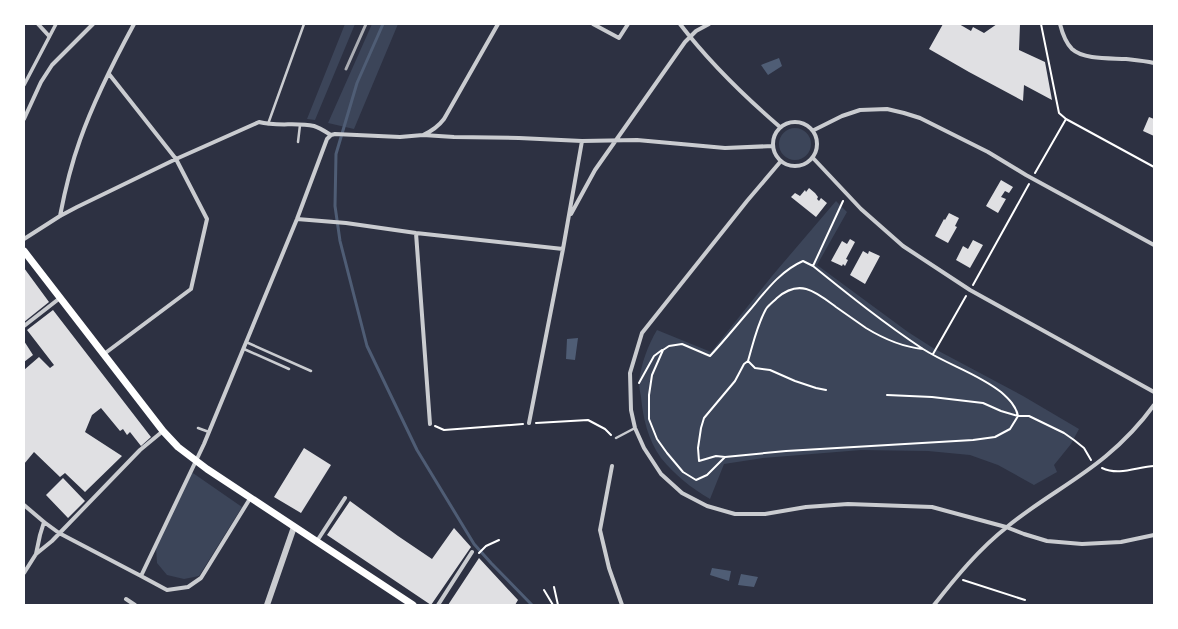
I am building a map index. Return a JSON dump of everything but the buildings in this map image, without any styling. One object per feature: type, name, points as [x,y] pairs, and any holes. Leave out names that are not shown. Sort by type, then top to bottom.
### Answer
[{"type":"main road","points":[[24,251],[163,431],[178,447],[197,462],[413,605]]},
{"type":"street","points":[[38,24],[49,36]]},
{"type":"street","points":[[24,85],[56,24]]},
{"type":"street","points":[[24,119],[41,82],[52,65],[93,24]]},
{"type":"street","points":[[60,216],[72,165],[88,118],[108,74],[134,24]]},
{"type":"street","points":[[423,135],[440,125],[498,24]]},
{"type":"street","points":[[593,24],[619,38],[628,24]]},
{"type":"street","points":[[680,24],[746,97],[780,127]]},
{"type":"street","points":[[568,218],[595,170],[685,42],[696,31],[710,24]]},
{"type":"street","points":[[1060,24],[1067,43],[1078,53],[1088,56],[1154,63]]},
{"type":"street","points":[[104,354],[191,289],[207,218],[176,159],[108,74]]},
{"type":"street","points":[[814,130],[842,116],[860,110],[887,109],[920,118],[982,148],[1032,178],[1154,245]]},
{"type":"street","points":[[793,121],[798,121],[805,123],[814,130],[818,145],[816,152],[808,163],[801,166],[788,165],[777,157],[773,146],[773,139],[780,127],[793,121]]},
{"type":"street","points":[[24,239],[60,216],[176,159],[259,122],[268,124],[301,124],[315,127],[333,135],[400,137],[423,135],[582,141],[637,140],[725,148],[773,146]]},
{"type":"street","points":[[141,576],[197,462],[297,219],[327,139],[333,135]]},
{"type":"street","points":[[529,423],[563,249],[582,141]]},
{"type":"street","points":[[812,158],[861,209],[902,246],[970,290],[1154,392]]},
{"type":"street","points":[[781,161],[747,201],[642,333],[630,373],[631,410],[635,428],[644,448],[661,474],[682,493],[707,506],[735,514],[765,514],[806,507],[848,504],[932,507],[1006,527],[1048,541],[1082,544],[1121,542],[1154,535]]},
{"type":"street","points":[[297,219],[346,223],[416,233],[563,249]]},
{"type":"street","points":[[416,233],[430,424]]},
{"type":"street","points":[[24,326],[60,298]]},
{"type":"street","points":[[934,605],[956,578],[990,541],[1006,527],[1095,465],[1131,432],[1154,405]]},
{"type":"street","points":[[24,573],[36,554],[52,541],[140,450],[163,431]]},
{"type":"street","points":[[612,466],[600,530],[609,568],[622,605]]},
{"type":"street","points":[[24,505],[59,533],[167,590],[188,587],[201,578],[251,497]]},
{"type":"street","points":[[317,541],[345,498]]},
{"type":"street","points":[[36,554],[44,522]]},
{"type":"street","points":[[267,605],[294,527]]},
{"type":"street","points":[[438,605],[472,552]]},
{"type":"street","points":[[126,599],[135,605]]},
{"type":"lane","points":[[268,124],[304,24]]},
{"type":"lane","points":[[298,142],[301,124]]},
{"type":"lane","points":[[246,342],[311,371]]},
{"type":"lane","points":[[243,348],[289,369]]},
{"type":"lane","points":[[198,428],[209,432]]},
{"type":"lane","points":[[616,438],[635,428]]},
{"type":"path","points":[[1041,24],[1059,113],[1066,119],[1154,166]]},
{"type":"path","points":[[933,354],[1066,119]]},
{"type":"path","points":[[813,266],[846,194]]},
{"type":"path","points":[[639,383],[654,356],[669,346],[682,344],[710,356],[771,285],[784,272],[802,261],[813,266],[868,310],[924,349],[980,379],[1000,392],[1010,401],[1018,416]]},
{"type":"path","points":[[924,349],[911,348],[885,338],[847,315],[820,294],[812,290],[800,288],[792,289],[783,293],[767,309],[756,332],[748,361],[744,364],[734,381],[704,418],[698,448],[699,461],[716,456],[725,457],[793,451],[973,440],[995,437],[1010,429],[1018,416]]},
{"type":"path","points":[[663,350],[652,375],[650,394],[649,418],[657,439],[682,472],[696,480],[707,475],[725,457]]},
{"type":"path","points":[[748,361],[755,368],[770,370],[795,381],[826,390]]},
{"type":"path","points":[[887,395],[932,397],[984,403],[1001,411],[1018,416],[1029,416],[1074,440],[1084,448],[1095,465],[1108,471],[1127,471],[1154,466]]},
{"type":"path","points":[[477,555],[486,546],[499,540]]},
{"type":"path","points":[[956,578],[1025,600]]},
{"type":"path","points":[[554,587],[558,605]]},
{"type":"path","points":[[544,590],[553,605]]},
{"type":"shaded area","points":[[345,24],[355,24],[315,120],[307,119]]},
{"type":"shaded area","points":[[372,24],[398,24],[354,129],[328,123]]},
{"type":"shaded area","points":[[779,58],[782,66],[768,75],[761,65]]},
{"type":"shaded area","points":[[792,128],[798,128],[808,135],[811,144],[810,150],[804,157],[798,160],[792,160],[782,153],[779,147],[779,141],[786,131]]},
{"type":"shaded area","points":[[836,201],[847,212],[817,265],[908,332],[933,348],[1023,396],[1079,429],[1071,444],[1054,465],[1057,472],[1034,485],[998,465],[970,455],[928,451],[861,450],[763,458],[724,464],[710,499],[684,481],[661,458],[649,436],[643,413],[639,384],[641,368],[645,355],[657,330],[711,352],[772,276]]},
{"type":"shaded area","points":[[578,338],[575,360],[566,359],[567,339]]},
{"type":"shaded area","points":[[190,471],[242,507],[199,576],[184,579],[167,575],[157,563],[156,547]]},
{"type":"shaded area","points":[[712,568],[731,571],[729,581],[710,575]]},
{"type":"shaded area","points":[[741,574],[758,577],[754,587],[738,585]]},
{"type":"waterway","points":[[383,24],[357,83],[336,154],[335,206],[340,241],[367,346],[417,450],[474,544],[532,605]]},
{"type":"railway","points":[[346,69],[366,24]]}]
